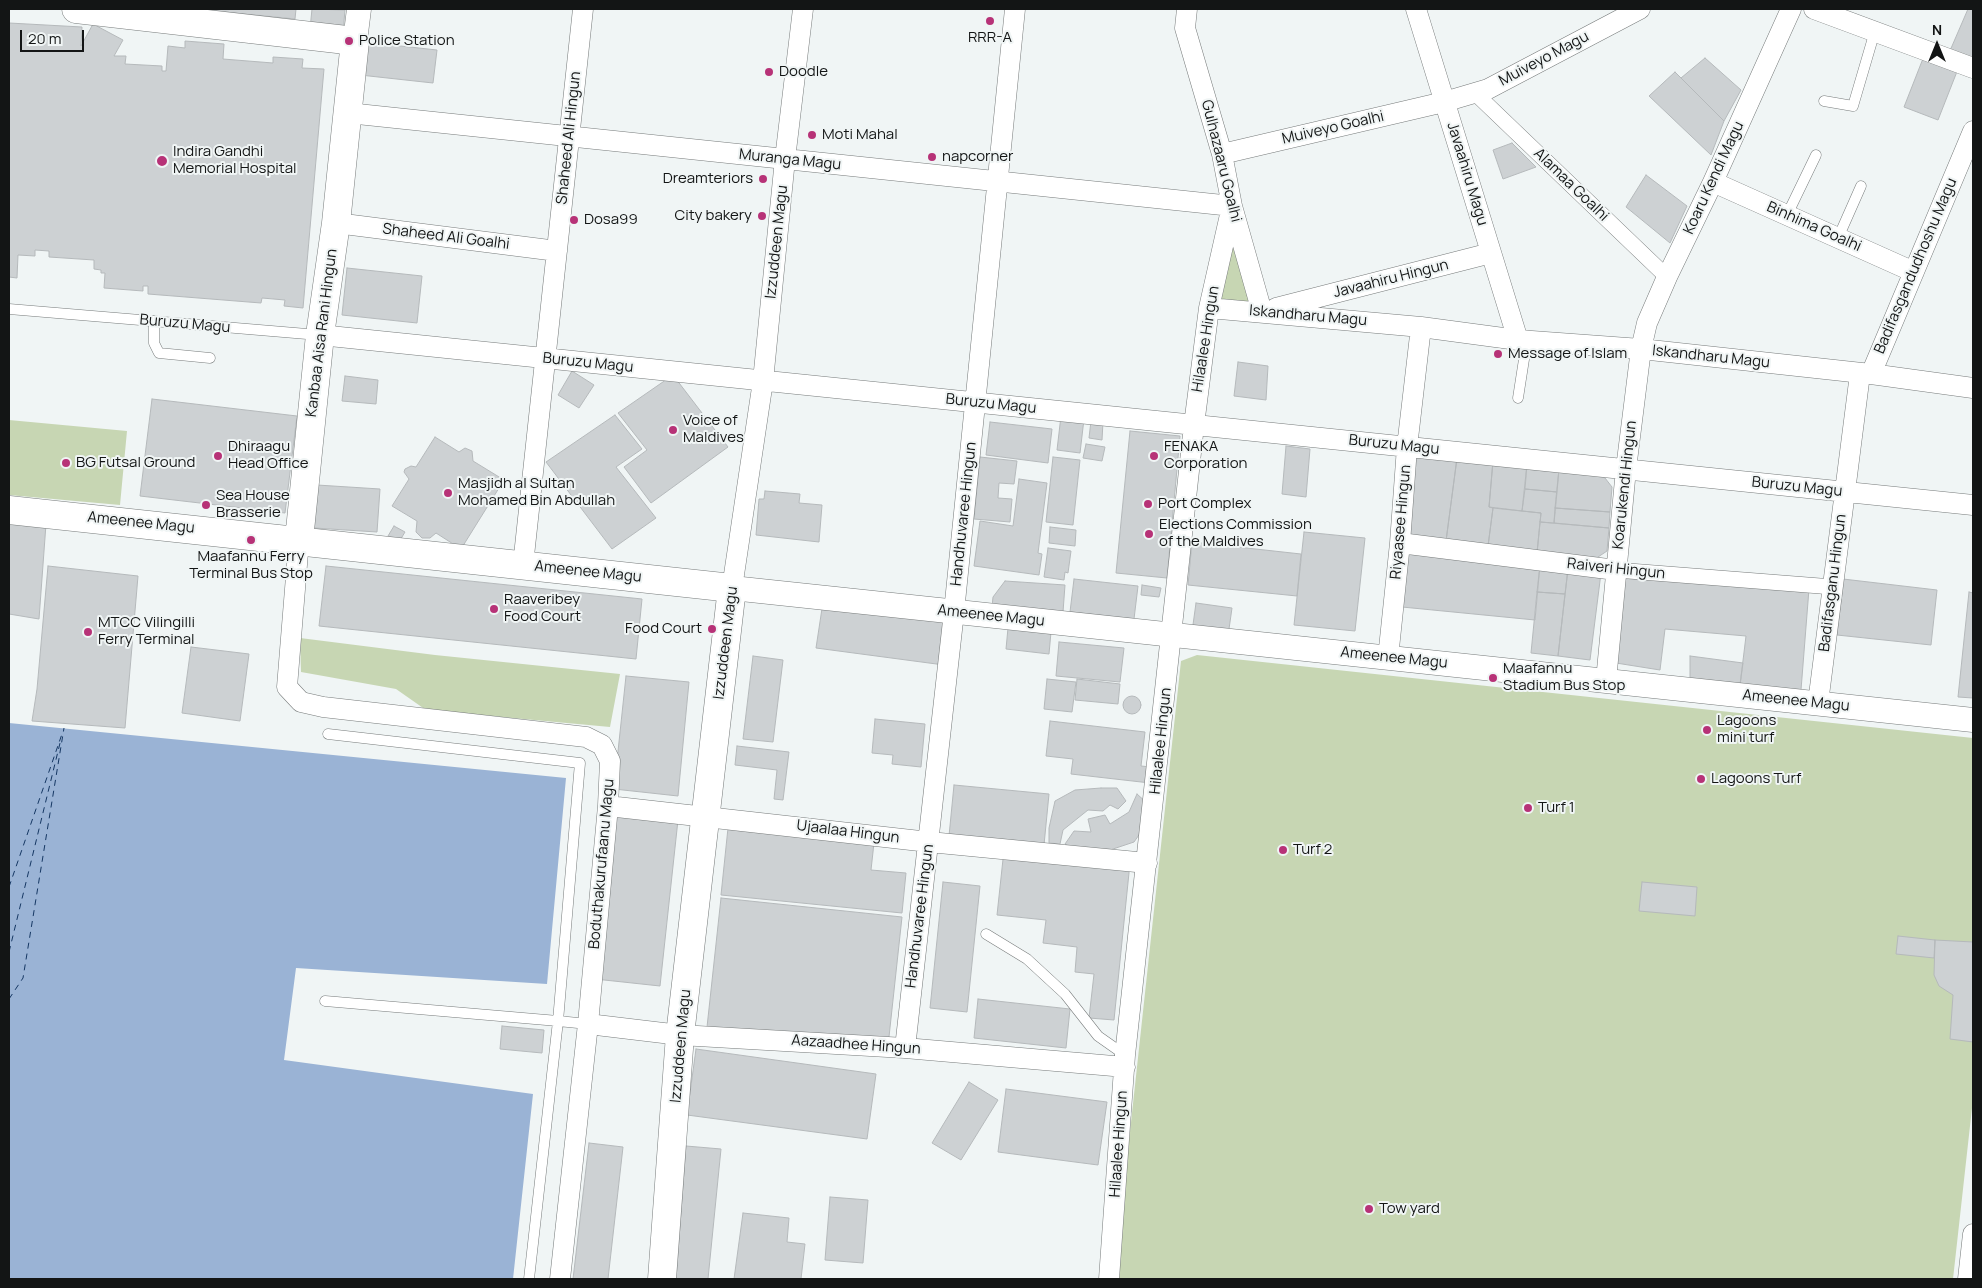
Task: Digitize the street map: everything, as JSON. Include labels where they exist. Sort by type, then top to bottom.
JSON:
[{"type":"main road","points":[[76,9],[355,41]]},
{"type":"main road","name":"Kanbaa Aisa Rani Hingun","points":[[299,540],[320,335],[336,223],[355,41]]},
{"type":"main road","name":"Ameenee Magu","points":[[9,510],[732,588]]},
{"type":"main road","name":"Izzuddeen Magu","points":[[662,1279],[680,1035],[732,588]]},
{"type":"street","name":"Kanbaa Aisa Rani Hingun","points":[[355,41],[359,9]]},
{"type":"street","name":"Shaheed Ali Hingun","points":[[523,565],[583,9]]},
{"type":"street","name":"Izzuddeen Magu","points":[[732,588],[763,381],[785,159],[803,9]]},
{"type":"street","name":"Handhuvaree Hingun","points":[[905,1048],[954,612],[1015,9]]},
{"type":"street","name":"Gulhazaaru Goalhi","points":[[1187,9],[1185,28],[1222,154],[1232,206],[1262,312]]},
{"type":"street","name":"Javaahiru Magu","points":[[1416,9],[1491,253],[1523,340]]},
{"type":"street","name":"Muiveyo Magu","points":[[1444,102],[1488,90],[1616,14],[1640,9]]},
{"type":"street","name":"Koaru Kendi Magu","points":[[1641,349],[1647,323],[1667,277],[1713,182],[1791,9]]},
{"type":"street","points":[[1814,9],[1973,68]]},
{"type":"street","name":"Alamaa Goalhi","points":[[1475,93],[1667,277]]},
{"type":"street","name":"Muiveyo Goalhi","points":[[1222,154],[1444,102]]},
{"type":"street","name":"Muranga Magu","points":[[348,113],[1232,206]]},
{"type":"street","name":"Badifasgandudhoshu Magu","points":[[1866,374],[1914,272],[1973,131]]},
{"type":"street","name":"Binhima Goalhi","points":[[1713,182],[1914,272]]},
{"type":"street","name":"Hilaalee Hingun","points":[[1109,1279],[1125,1061],[1194,425],[1209,308],[1232,206]]},
{"type":"street","name":"Shaheed Ali Goalhi","points":[[336,223],[557,251]]},
{"type":"street","name":"Javaahiru Hingun","points":[[1262,312],[1491,253]]},
{"type":"street","name":"Iskandharu Magu","points":[[1209,308],[1421,327],[1523,340],[1641,349],[1973,386]]},
{"type":"street","name":"Riyaasee Hingun","points":[[1388,658],[1400,543],[1407,447],[1421,327]]},
{"type":"street","name":"Buruzu Magu","points":[[320,335],[1973,505]]},
{"type":"street","name":"Koarukendi Hingun","points":[[1606,681],[1626,470],[1641,349]]},
{"type":"street","name":"Badifasganu Hingun","points":[[1818,703],[1844,492],[1866,374]]},
{"type":"street","name":"Kanbaa Aisa Rani Hingun","points":[[287,687],[299,540]]},
{"type":"street","name":"Raiveri Hingun","points":[[1400,543],[1616,570],[1833,587]]},
{"type":"street","name":"Ameenee Magu","points":[[732,588],[1973,720]]},
{"type":"street","name":"Boduthakurufaanu Magu","points":[[287,687],[301,702],[323,707],[586,737],[602,745],[610,761],[608,806],[588,1024],[560,1279]]},
{"type":"street","name":"Ujaalaa Hingun","points":[[608,806],[929,842],[1147,863]]},
{"type":"street","name":"Aazaadhee Hingun","points":[[588,1024],[680,1035],[1125,1061]]},
{"type":"street","points":[[1968,1279],[1973,1234]]},
{"type":"lane","points":[[1824,101],[1852,106],[1874,31]]},
{"type":"lane","points":[[1787,215],[1816,155]]},
{"type":"lane","points":[[1838,238],[1861,186]]},
{"type":"lane","name":"Buruzu Magu","points":[[9,309],[320,335]]},
{"type":"lane","points":[[154,321],[154,343],[159,353],[210,358]]},
{"type":"lane","points":[[1518,398],[1523,340]]},
{"type":"lane","points":[[328,734],[580,763],[558,1021],[529,1279]]},
{"type":"lane","points":[[986,934],[1027,959],[1065,994],[1098,1036],[1125,1061]]},
{"type":"lane","points":[[325,1001],[588,1024]]},
{"type":"green space","points":[[1232,206],[1262,312],[1209,308]]},
{"type":"green space","name":"BG Futsal Ground","points":[[9,420],[127,431],[120,505],[9,495]]},
{"type":"green space","points":[[300,638],[435,655],[620,674],[610,727],[426,710],[396,689],[301,672]]},
{"type":"green space","points":[[1197,655],[1973,738],[1973,1099],[1953,1279],[1114,1279],[1181,661]]},
{"type":"water","points":[[9,723],[566,778],[547,984],[296,968],[284,1060],[533,1094],[513,1279],[9,1279]]},
{"type":"building","points":[[194,9],[296,9],[295,19]]},
{"type":"building","points":[[312,9],[345,10],[343,33],[310,29]]},
{"type":"building","points":[[1968,9],[1973,9],[1973,62],[1949,53]]},
{"type":"building","name":"Indira Gandhi Memorial Hospital","points":[[9,23],[82,27],[81,46],[93,24],[123,40],[114,56],[126,56],[125,64],[162,66],[162,71],[166,71],[168,46],[185,48],[185,41],[224,44],[223,59],[273,63],[273,57],[303,59],[302,68],[324,69],[303,308],[284,306],[285,300],[262,298],[261,303],[148,294],[148,286],[143,286],[143,291],[104,288],[105,273],[94,269],[94,260],[49,257],[49,251],[35,250],[35,256],[18,255],[17,278],[9,277]]},
{"type":"building","points":[[364,42],[437,50],[433,83],[360,75]]},
{"type":"building","points":[[1924,56],[1958,69],[1938,120],[1904,107]]},
{"type":"building","points":[[1705,58],[1741,90],[1724,121],[1681,78]]},
{"type":"building","points":[[1675,72],[1724,121],[1711,155],[1649,96]]},
{"type":"building","points":[[1512,143],[1536,167],[1503,179],[1493,150]]},
{"type":"building","points":[[1646,175],[1687,206],[1670,243],[1626,207]]},
{"type":"building","points":[[347,268],[422,276],[417,323],[342,315]]},
{"type":"building","points":[[1238,362],[1268,366],[1266,400],[1234,396]]},
{"type":"building","points":[[572,371],[594,385],[579,408],[558,395]]},
{"type":"building","name":"Voice of Maldives","points":[[673,375],[728,447],[651,503],[624,467],[647,450],[618,413]]},
{"type":"building","points":[[345,376],[378,380],[376,404],[342,401]]},
{"type":"building","name":"Dhiraagu Head Office","points":[[152,399],[297,416],[285,513],[140,496]]},
{"type":"building","points":[[615,415],[642,449],[616,467],[656,518],[612,549],[546,462]]},
{"type":"building","points":[[1061,416],[1084,419],[1080,453],[1057,450]]},
{"type":"building","points":[[1091,421],[1103,422],[1102,440],[1089,438]]},
{"type":"building","points":[[990,422],[1052,429],[1048,463],[986,455]]},
{"type":"building","name":"Port Complex","points":[[1130,431],[1180,436],[1167,578],[1116,573]]},
{"type":"building","name":"Masjidh al Sultan Mohamed Bin Abdullah","points":[[435,437],[459,452],[465,448],[472,451],[473,461],[504,480],[461,549],[436,533],[430,538],[422,538],[416,532],[417,521],[392,506],[409,479],[404,472],[405,469],[411,466],[416,467]]},
{"type":"building","points":[[1086,444],[1105,447],[1102,461],[1083,458]]},
{"type":"building","points":[[1286,446],[1310,449],[1306,497],[1282,494]]},
{"type":"building","points":[[1423,455],[1457,458],[1446,541],[1406,534],[1414,458]]},
{"type":"building","points":[[980,457],[1017,461],[1014,484],[999,483],[998,498],[1012,499],[1010,522],[974,519]]},
{"type":"building","points":[[1053,457],[1080,460],[1073,525],[1046,522]]},
{"type":"building","points":[[1457,458],[1493,461],[1489,507],[1493,508],[1488,546],[1446,541]]},
{"type":"building","points":[[1493,461],[1527,464],[1522,511],[1489,507]]},
{"type":"building","points":[[1527,464],[1559,469],[1557,492],[1525,489]]},
{"type":"building","points":[[1559,469],[1599,474],[1605,478],[1612,487],[1610,512],[1555,508]]},
{"type":"building","points":[[1019,479],[1047,483],[1038,553],[1042,554],[1039,575],[974,566],[980,521],[1013,526]]},
{"type":"building","points":[[317,485],[380,489],[377,532],[314,528]]},
{"type":"building","points":[[1525,489],[1557,492],[1554,523],[1540,522],[1541,513],[1522,511]]},
{"type":"building","points":[[765,491],[800,494],[799,503],[822,505],[819,542],[756,535],[759,499],[764,499]]},
{"type":"building","points":[[1493,508],[1541,513],[1537,553],[1488,546]]},
{"type":"building","points":[[1555,508],[1610,512],[1609,528],[1554,523]]},
{"type":"building","points":[[9,522],[46,524],[39,619],[9,614]]},
{"type":"building","points":[[1540,522],[1609,528],[1607,551],[1595,559],[1537,553]]},
{"type":"building","points":[[394,526],[405,532],[399,542],[388,536]]},
{"type":"building","points":[[1050,527],[1076,530],[1075,546],[1049,543]]},
{"type":"building","points":[[1304,532],[1365,538],[1355,631],[1294,625]]},
{"type":"building","points":[[1192,542],[1301,554],[1297,596],[1188,585]]},
{"type":"building","points":[[1048,548],[1071,551],[1068,573],[1065,572],[1064,580],[1044,577]]},
{"type":"building","points":[[1407,552],[1540,565],[1535,620],[1402,607]]},
{"type":"building","points":[[1540,565],[1568,569],[1565,594],[1537,592]]},
{"type":"building","name":"MTCC Vilingilli Ferry Terminal","points":[[48,566],[138,576],[125,728],[32,721],[37,689]]},
{"type":"building","points":[[326,566],[642,599],[636,659],[319,626]]},
{"type":"building","points":[[1568,569],[1601,573],[1590,660],[1558,656]]},
{"type":"building","points":[[1626,574],[1809,589],[1801,690],[1740,685],[1746,636],[1665,629],[1660,670],[1616,663]]},
{"type":"building","points":[[1074,579],[1138,586],[1134,619],[1070,612]]},
{"type":"building","points":[[1843,579],[1937,590],[1931,645],[1837,635]]},
{"type":"building","points":[[1005,581],[1065,585],[1063,612],[992,607],[993,597]]},
{"type":"building","points":[[1142,585],[1161,588],[1159,597],[1141,595]]},
{"type":"building","points":[[1537,592],[1565,594],[1558,656],[1531,653]]},
{"type":"building","points":[[1969,592],[1973,593],[1973,698],[1958,697]]},
{"type":"building","points":[[823,602],[950,619],[944,665],[816,648]]},
{"type":"building","points":[[1196,603],[1232,608],[1228,636],[1192,632]]},
{"type":"building","points":[[1008,628],[1051,632],[1049,654],[1006,649]]},
{"type":"building","points":[[1059,642],[1124,648],[1120,682],[1056,676]]},
{"type":"building","points":[[191,647],[249,654],[240,721],[182,713]]},
{"type":"building","points":[[753,656],[783,660],[773,742],[743,739]]},
{"type":"building","points":[[1690,656],[1743,663],[1740,685],[1690,679]]},
{"type":"building","points":[[626,676],[689,682],[678,796],[614,789]]},
{"type":"building","points":[[1047,679],[1076,682],[1072,712],[1044,709]]},
{"type":"building","points":[[1077,679],[1120,684],[1118,704],[1075,700]]},
{"type":"building","points":[[1128,696],[1136,696],[1141,701],[1139,712],[1128,714],[1123,709],[1123,701]]},
{"type":"building","points":[[875,719],[925,724],[921,767],[892,764],[893,755],[872,753]]},
{"type":"building","points":[[1050,721],[1145,732],[1141,766],[1151,767],[1150,783],[1071,774],[1073,759],[1046,756]]},
{"type":"building","points":[[737,746],[789,752],[783,800],[774,799],[777,770],[735,765]]},
{"type":"building","points":[[954,785],[1049,794],[1044,845],[949,836]]},
{"type":"building","points":[[1117,788],[1126,801],[1118,809],[1110,805],[1103,811],[1088,810],[1063,830],[1060,844],[1049,843],[1049,828],[1055,801],[1075,790]]},
{"type":"building","points":[[1137,794],[1147,803],[1141,832],[1134,842],[1104,852],[1077,851],[1065,844],[1074,831],[1091,832],[1088,819],[1105,815],[1110,824],[1129,812]]},
{"type":"building","points":[[611,813],[678,820],[660,986],[595,979]]},
{"type":"building","points":[[728,828],[874,843],[871,870],[906,873],[902,913],[721,895]]},
{"type":"building","points":[[1004,850],[1130,863],[1114,1020],[1089,1018],[1094,974],[1075,972],[1077,947],[1043,943],[1046,920],[997,915]]},
{"type":"building","points":[[943,882],[980,886],[967,1012],[930,1008]]},
{"type":"building","points":[[1642,882],[1697,887],[1695,916],[1639,911]]},
{"type":"building","points":[[721,898],[902,917],[888,1046],[707,1027]]},
{"type":"building","points":[[1898,936],[1935,940],[1934,958],[1896,954]]},
{"type":"building","points":[[1935,940],[1973,942],[1973,1042],[1950,1039],[1953,995],[1939,986],[1934,975]]},
{"type":"building","points":[[978,999],[1070,1009],[1066,1048],[974,1038]]},
{"type":"building","points":[[502,1026],[544,1030],[542,1053],[500,1049]]},
{"type":"building","points":[[696,1049],[876,1074],[867,1139],[687,1115]]},
{"type":"building","points":[[969,1082],[998,1100],[961,1160],[932,1143]]},
{"type":"building","points":[[1006,1089],[1107,1102],[1098,1165],[998,1152]]},
{"type":"building","points":[[589,1143],[623,1147],[608,1279],[573,1279]]},
{"type":"building","points":[[686,1146],[721,1149],[708,1279],[676,1279]]},
{"type":"building","points":[[830,1197],[868,1200],[863,1263],[825,1260]]},
{"type":"building","points":[[743,1213],[789,1218],[787,1242],[805,1244],[801,1279],[734,1279]]},
{"type":"ferry route","points":[[9,999],[23,978],[64,728]]},
{"type":"ferry route","points":[[9,887],[62,734]]},
{"type":"ferry route","points":[[9,952],[61,739]]},
{"type":"place","name":"RRR-A","points":[[990,21]]},
{"type":"place","name":"Police Station","points":[[349,41]]},
{"type":"place","name":"Doodle","points":[[769,72]]},
{"type":"place","name":"Moti Mahal","points":[[812,135]]},
{"type":"place","name":"napcorner","points":[[932,157]]},
{"type":"place","name":"Indira Gandhi Memorial Hospital","points":[[162,161]]},
{"type":"place","name":"Dreamteriors","points":[[763,179]]},
{"type":"place","name":"City bakery","points":[[762,216]]},
{"type":"place","name":"Dosa99","points":[[574,220]]},
{"type":"place","name":"Message of Islam","points":[[1498,354]]},
{"type":"place","name":"Voice of Maldives","points":[[673,430]]},
{"type":"place","name":"Dhiraagu Head Office","points":[[218,456]]},
{"type":"place","name":"FENAKA Corporation","points":[[1154,456]]},
{"type":"place","name":"BG Futsal Ground","points":[[66,463]]},
{"type":"place","name":"Masjidh al Sultan Mohamed Bin Abdullah","points":[[448,493]]},
{"type":"place","name":"Port Complex","points":[[1148,504]]},
{"type":"place","name":"Sea House Brasserie","points":[[206,505]]},
{"type":"place","name":"Elections Commission of the Maldives","points":[[1149,534]]},
{"type":"place","name":"Maafannu Ferry Terminal Bus Stop","points":[[251,540]]},
{"type":"place","name":"Raaveribey Food Court","points":[[494,609]]},
{"type":"place","name":"Food Court","points":[[712,629]]},
{"type":"place","name":"MTCC Vilingilli Ferry Terminal","points":[[88,632]]},
{"type":"place","name":"Maafannu Stadium Bus Stop","points":[[1493,678]]},
{"type":"place","name":"Lagoons mini turf","points":[[1707,730]]},
{"type":"place","name":"Lagoons Turf","points":[[1701,779]]},
{"type":"place","name":"Turf 1","points":[[1528,808]]},
{"type":"place","name":"Turf 2","points":[[1283,850]]},
{"type":"place","name":"Tow yard","points":[[1369,1209]]}]
